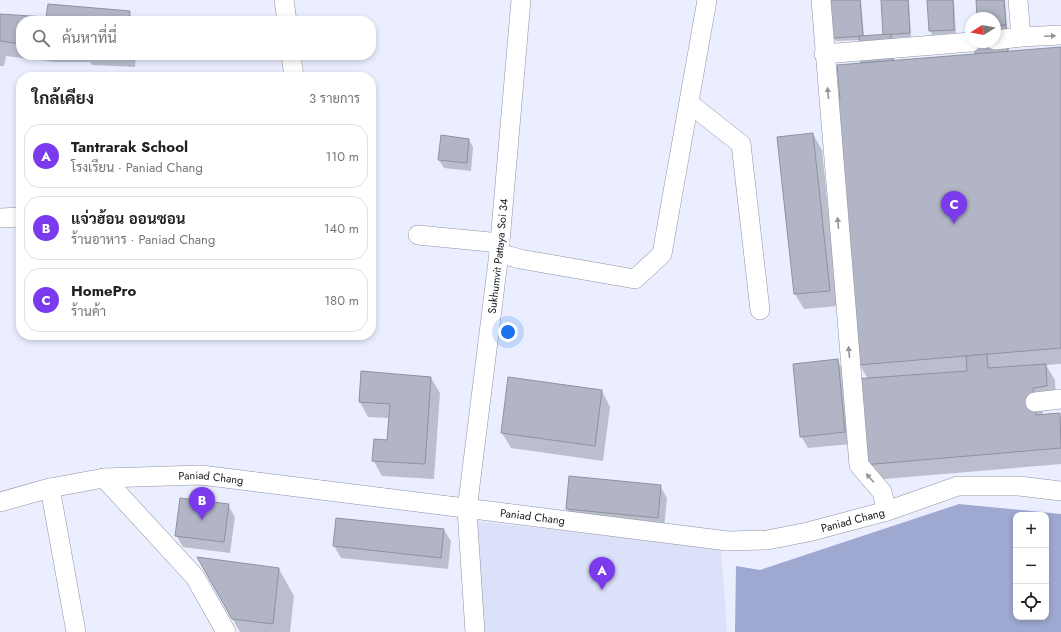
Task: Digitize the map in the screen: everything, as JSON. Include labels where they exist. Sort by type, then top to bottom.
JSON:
[{"type":"street","points":[[284,0],[286,16]]},
{"type":"street","name":"Sukhumvit Pattaya Soi 34","points":[[475,632],[467,510],[500,248],[521,0]]},
{"type":"street","points":[[418,235],[500,248],[520,259],[635,279],[662,254],[690,104],[707,0]]},
{"type":"street","points":[[821,0],[824,54],[859,465],[882,492],[887,511]]},
{"type":"street","points":[[1018,0],[1021,37]]},
{"type":"street","points":[[1001,39],[1061,35]]},
{"type":"street","points":[[824,54],[965,42]]},
{"type":"street","points":[[292,60],[293,72]]},
{"type":"street","points":[[690,104],[741,144],[760,310]]},
{"type":"street","points":[[0,218],[16,217]]},
{"type":"street","points":[[1035,402],[1061,399]]},
{"type":"street","name":"Paniad Chang","points":[[0,502],[50,488],[104,478],[201,475],[467,510],[531,516],[728,541],[767,540],[808,532],[887,511],[958,486],[1019,486],[1061,492]]},
{"type":"street","points":[[104,478],[195,577],[226,632]]},
{"type":"street","points":[[50,488],[76,632]]},
{"type":"shaded area","points":[[959,504],[1041,512],[1013,512],[1013,620],[1049,620],[1049,513],[1061,514],[1061,632],[735,632],[736,566],[760,570]]},
{"type":"shaded area","points":[[476,521],[721,548],[727,632],[484,632]]},
{"type":"building","points":[[830,0],[860,0],[863,36],[833,38]]},
{"type":"building","points":[[881,0],[908,0],[910,33],[883,35]]},
{"type":"building","points":[[927,0],[953,0],[954,30],[929,31]]},
{"type":"building","points":[[976,0],[1004,0],[1006,25],[1001,25],[1001,12],[977,12]]},
{"type":"building","points":[[48,4],[130,11],[130,16],[46,16]]},
{"type":"building","points":[[0,14],[31,16],[16,16],[16,43],[0,41]]},
{"type":"building","points":[[1001,25],[1006,25],[1008,52],[975,54],[974,48],[1001,48]]},
{"type":"building","points":[[891,34],[893,61],[861,63],[859,36]]},
{"type":"building","points":[[1061,47],[1061,348],[858,365],[836,100],[840,100],[837,65]]},
{"type":"building","points":[[813,133],[830,291],[794,294],[777,137]]},
{"type":"building","points":[[441,135],[469,139],[467,163],[438,160]]},
{"type":"building","points":[[987,354],[988,368],[1046,364],[1047,386],[1033,388],[1036,415],[1060,413],[1061,448],[863,465],[854,379],[967,371],[966,356]]},
{"type":"building","points":[[838,359],[845,432],[800,437],[793,364]]},
{"type":"building","points":[[361,371],[431,377],[425,464],[372,461],[374,439],[387,440],[390,404],[359,402]]},
{"type":"building","points":[[508,377],[602,390],[595,446],[501,433]]},
{"type":"building","points":[[569,476],[661,485],[658,518],[566,509]]},
{"type":"building","points":[[180,498],[229,504],[224,542],[175,536]]},
{"type":"building","points":[[336,518],[444,529],[441,558],[333,546]]},
{"type":"building","points":[[197,557],[279,568],[273,624],[232,619]]},
{"type":"place","name":"HomePro","points":[[954,224]]},
{"type":"place","name":"แจ่วฮ้อน ออนซอน","points":[[202,520]]},
{"type":"place","name":"Tantrarak School","points":[[602,590]]}]
